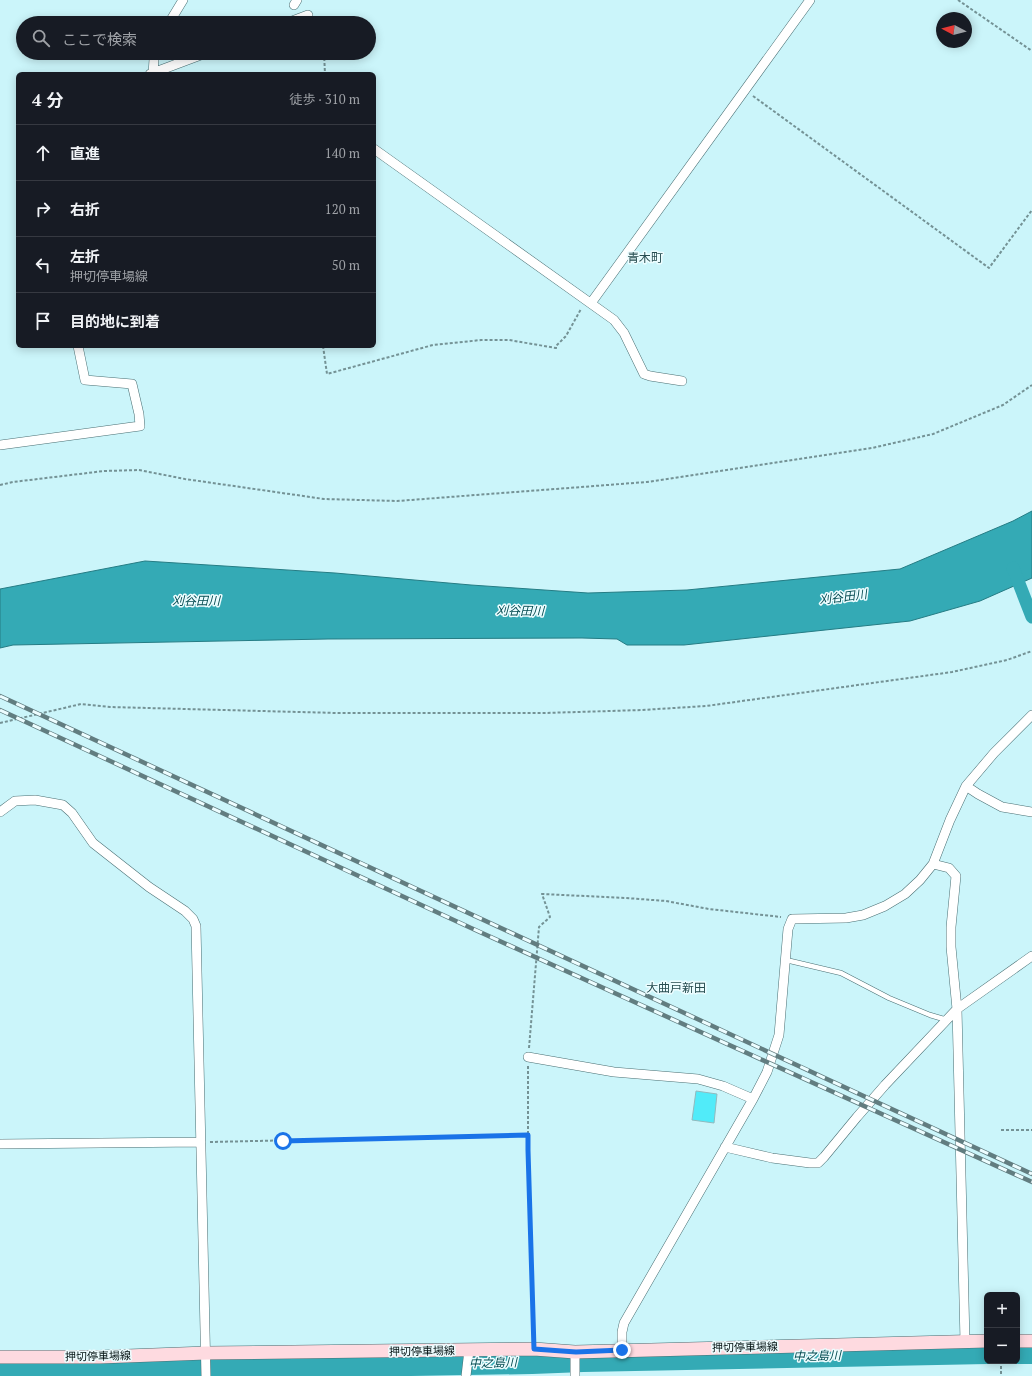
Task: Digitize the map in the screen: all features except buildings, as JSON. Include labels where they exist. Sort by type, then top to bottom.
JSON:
[{"type":"main road","name":"押切停車場線","points":[[0,1357],[100,1357],[206,1353],[534,1349],[576,1352],[984,1341]]},
{"type":"main road","points":[[1020,1341],[1032,1341]]},
{"type":"street","points":[[173,16],[183,0]]},
{"type":"street","points":[[591,303],[810,0]]},
{"type":"street","points":[[152,72],[154,60]]},
{"type":"street","points":[[155,72],[187,60]]},
{"type":"street","points":[[376,150],[614,320],[624,333],[644,374],[682,381]]},
{"type":"street","points":[[0,445],[140,426],[139,414],[132,384],[85,380],[78,348]]},
{"type":"street","points":[[622,1350],[622,1332],[624,1323],[754,1099],[767,1072],[779,1035],[788,929],[792,919],[846,918],[863,915],[885,906],[905,894],[920,880],[933,864],[950,820],[966,786],[994,753],[1032,715]]},
{"type":"street","points":[[966,786],[1002,806],[1032,812]]},
{"type":"street","points":[[0,812],[15,802],[35,800],[63,805],[72,813],[93,843],[149,887],[193,918],[196,926],[206,1376]]},
{"type":"street","points":[[933,864],[949,868],[956,876],[951,927],[951,947],[957,1009],[965,1342]]},
{"type":"street","points":[[725,1147],[772,1158],[818,1163],[885,1085],[957,1009],[1032,956]]},
{"type":"street","points":[[528,1057],[614,1072],[698,1079],[723,1086],[754,1099]]},
{"type":"street","points":[[0,1144],[201,1142]]},
{"type":"street","points":[[466,1376],[469,1350]]},
{"type":"street","points":[[575,1376],[576,1352]]},
{"type":"lane","points":[[786,960],[841,973],[889,998],[930,1015],[947,1020]]},
{"type":"path","points":[[958,0],[1032,51]]},
{"type":"path","points":[[324,60],[325,72]]},
{"type":"path","points":[[745,90],[989,268],[1032,210]]},
{"type":"path","points":[[323,348],[327,374],[434,345],[481,340],[509,340],[556,348],[556,346],[566,336],[582,307],[591,303]]},
{"type":"path","points":[[0,485],[13,482],[104,471],[139,470],[185,479],[324,499],[397,501],[647,482],[872,448],[934,434],[1003,405],[1032,385]]},
{"type":"path","points":[[0,723],[80,704],[110,707],[337,713],[545,712],[658,709],[706,706],[952,672],[1007,660],[1032,651]]},
{"type":"path","points":[[534,1349],[528,1150],[528,1057],[539,927],[550,917],[542,894],[666,901],[792,919]]},
{"type":"path","points":[[1001,1130],[1032,1130]]},
{"type":"path","points":[[201,1142],[528,1135]]},
{"type":"path","points":[[1001,1364],[1001,1376]]},
{"type":"water","name":"刈谷田川","points":[[1032,511],[1032,578],[980,601],[910,621],[684,645],[627,645],[617,639],[582,638],[328,639],[13,645],[0,648],[0,589],[145,561],[335,573],[471,585],[588,593],[687,590],[900,569],[1013,521]]},
{"type":"waterway","points":[[1013,568],[1032,617]]},
{"type":"waterway","name":"中之島川","points":[[0,1372],[195,1367],[229,1368],[532,1363],[984,1353]]},
{"type":"waterway","name":"中之島川","points":[[1020,1353],[1032,1353]]},
{"type":"railway","points":[[0,696],[1032,1174]]},
{"type":"railway","points":[[0,710],[471,928],[1032,1182]]},
{"type":"district","name":"青木町","points":[[645,258]]},
{"type":"district","name":"大曲戸新田","points":[[676,988]]},
{"type":"route","points":[[283,1141],[528,1135],[534,1349],[576,1352],[622,1350]]}]
